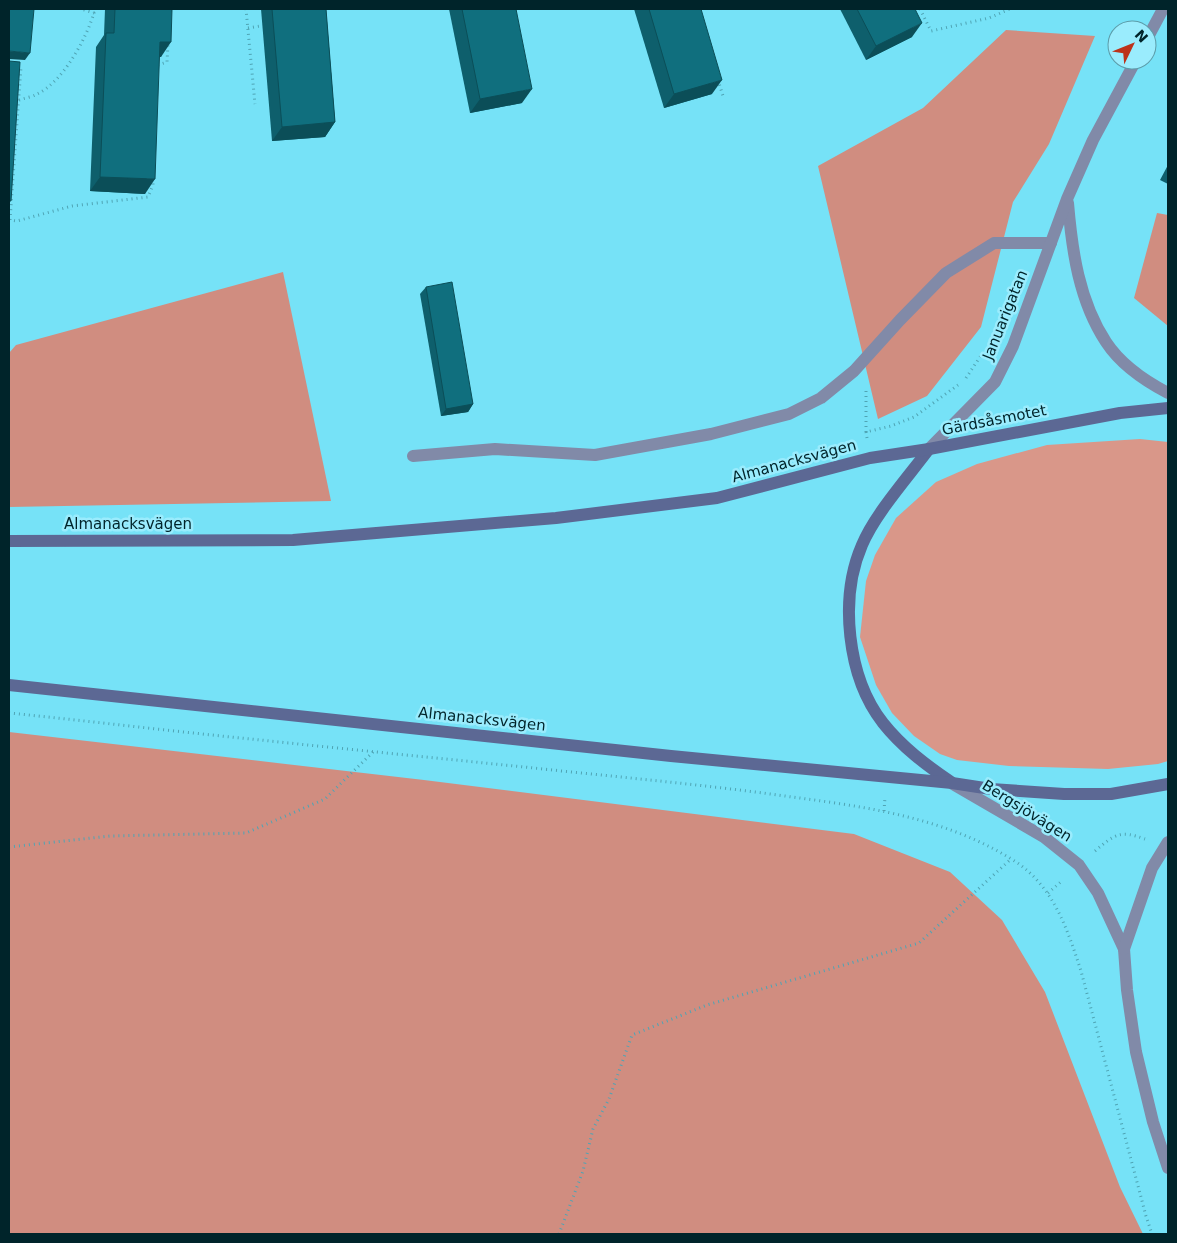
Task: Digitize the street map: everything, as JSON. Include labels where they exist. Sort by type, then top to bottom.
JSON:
[{"type":"main road","name":"Gärdsåsmotet","points":[[1168,408],[1120,413],[929,449],[875,522],[862,546],[851,577],[848,620],[854,660],[866,693],[882,722],[915,757],[952,783],[991,789],[1064,794],[1111,794],[1168,784]]},
{"type":"main road","name":"Almanacksvägen","points":[[9,541],[293,540],[556,518],[718,498],[870,458],[929,449]]},
{"type":"main road","name":"Almanacksvägen","points":[[9,685],[671,756],[952,783]]},
{"type":"street","points":[[1157,20],[1163,9]]},
{"type":"street","name":"Januarigatan","points":[[929,449],[995,382],[1013,346],[1067,199],[1093,140],[1131,70]]},
{"type":"street","name":"Januarigatan","points":[[1067,199],[1071,245],[1077,271],[1091,311],[1106,343],[1125,364],[1150,383],[1168,393]]},
{"type":"street","points":[[412,456],[495,448],[595,455],[711,434],[790,414],[821,398],[854,371],[946,273],[994,244],[1050,243]]},
{"type":"street","name":"Bergsjövägen","points":[[952,783],[1044,837],[1078,865],[1098,892],[1124,949],[1127,990],[1136,1052],[1153,1122],[1168,1168]]},
{"type":"street","name":"Bergsjövägen","points":[[1124,949],[1152,868],[1166,846]]},
{"type":"path","points":[[19,100],[38,94],[64,70],[80,49],[90,28],[94,13],[81,9]]},
{"type":"path","points":[[246,9],[255,104]]},
{"type":"path","points":[[920,9],[931,31],[989,18],[1010,9]]},
{"type":"path","points":[[248,28],[260,26]]},
{"type":"path","points":[[157,73],[158,64],[167,62],[168,36]]},
{"type":"path","points":[[21,67],[9,220],[17,220],[72,206],[148,197],[153,185],[153,176]]},
{"type":"path","points":[[718,78],[723,96]]},
{"type":"path","points":[[866,432],[867,356]]},
{"type":"path","points":[[9,713],[713,786],[856,806],[946,827],[980,842],[1030,872],[1048,893],[1068,932],[1081,971],[1152,1234]]},
{"type":"path","points":[[9,847],[110,836],[246,833],[325,799],[374,751]]},
{"type":"path","points":[[1048,893],[1078,865],[1115,836],[1122,833],[1132,834],[1166,846]]},
{"type":"path","points":[[559,1234],[583,1171],[593,1129],[608,1099],[632,1035],[707,1005],[919,943],[1011,859]]},
{"type":"shaded area","points":[[1006,30],[1095,36],[1049,144],[1013,202],[981,327],[927,396],[878,419],[818,166],[923,108]]},
{"type":"shaded area","points":[[1157,213],[1168,215],[1168,326],[1134,298]]},
{"type":"shaded area","points":[[283,272],[331,501],[9,507],[9,353],[16,345]]},
{"type":"shaded area","points":[[1140,439],[1168,442],[1168,761],[1158,764],[1108,769],[1009,766],[957,760],[940,754],[914,736],[892,713],[876,685],[860,637],[866,581],[875,555],[896,518],[936,482],[977,464],[1047,445]]},
{"type":"shaded area","points":[[9,732],[424,780],[854,834],[950,872],[1002,920],[1045,992],[1120,1187],[1143,1234],[9,1234]]},
{"type":"building","points":[[9,9],[34,9],[30,53],[9,51]]},
{"type":"building","points":[[115,9],[172,9],[171,42],[160,42],[155,179],[100,177],[106,33],[114,33]]},
{"type":"building","points":[[272,9],[326,9],[335,122],[282,127]]},
{"type":"building","points":[[462,9],[516,9],[532,89],[480,99]]},
{"type":"building","points":[[649,9],[701,9],[722,80],[674,94]]},
{"type":"building","points":[[857,9],[915,9],[922,23],[876,46]]},
{"type":"building","points":[[9,61],[20,62],[11,201],[9,201]]},
{"type":"building","points":[[452,282],[473,404],[446,409],[426,287]]}]
